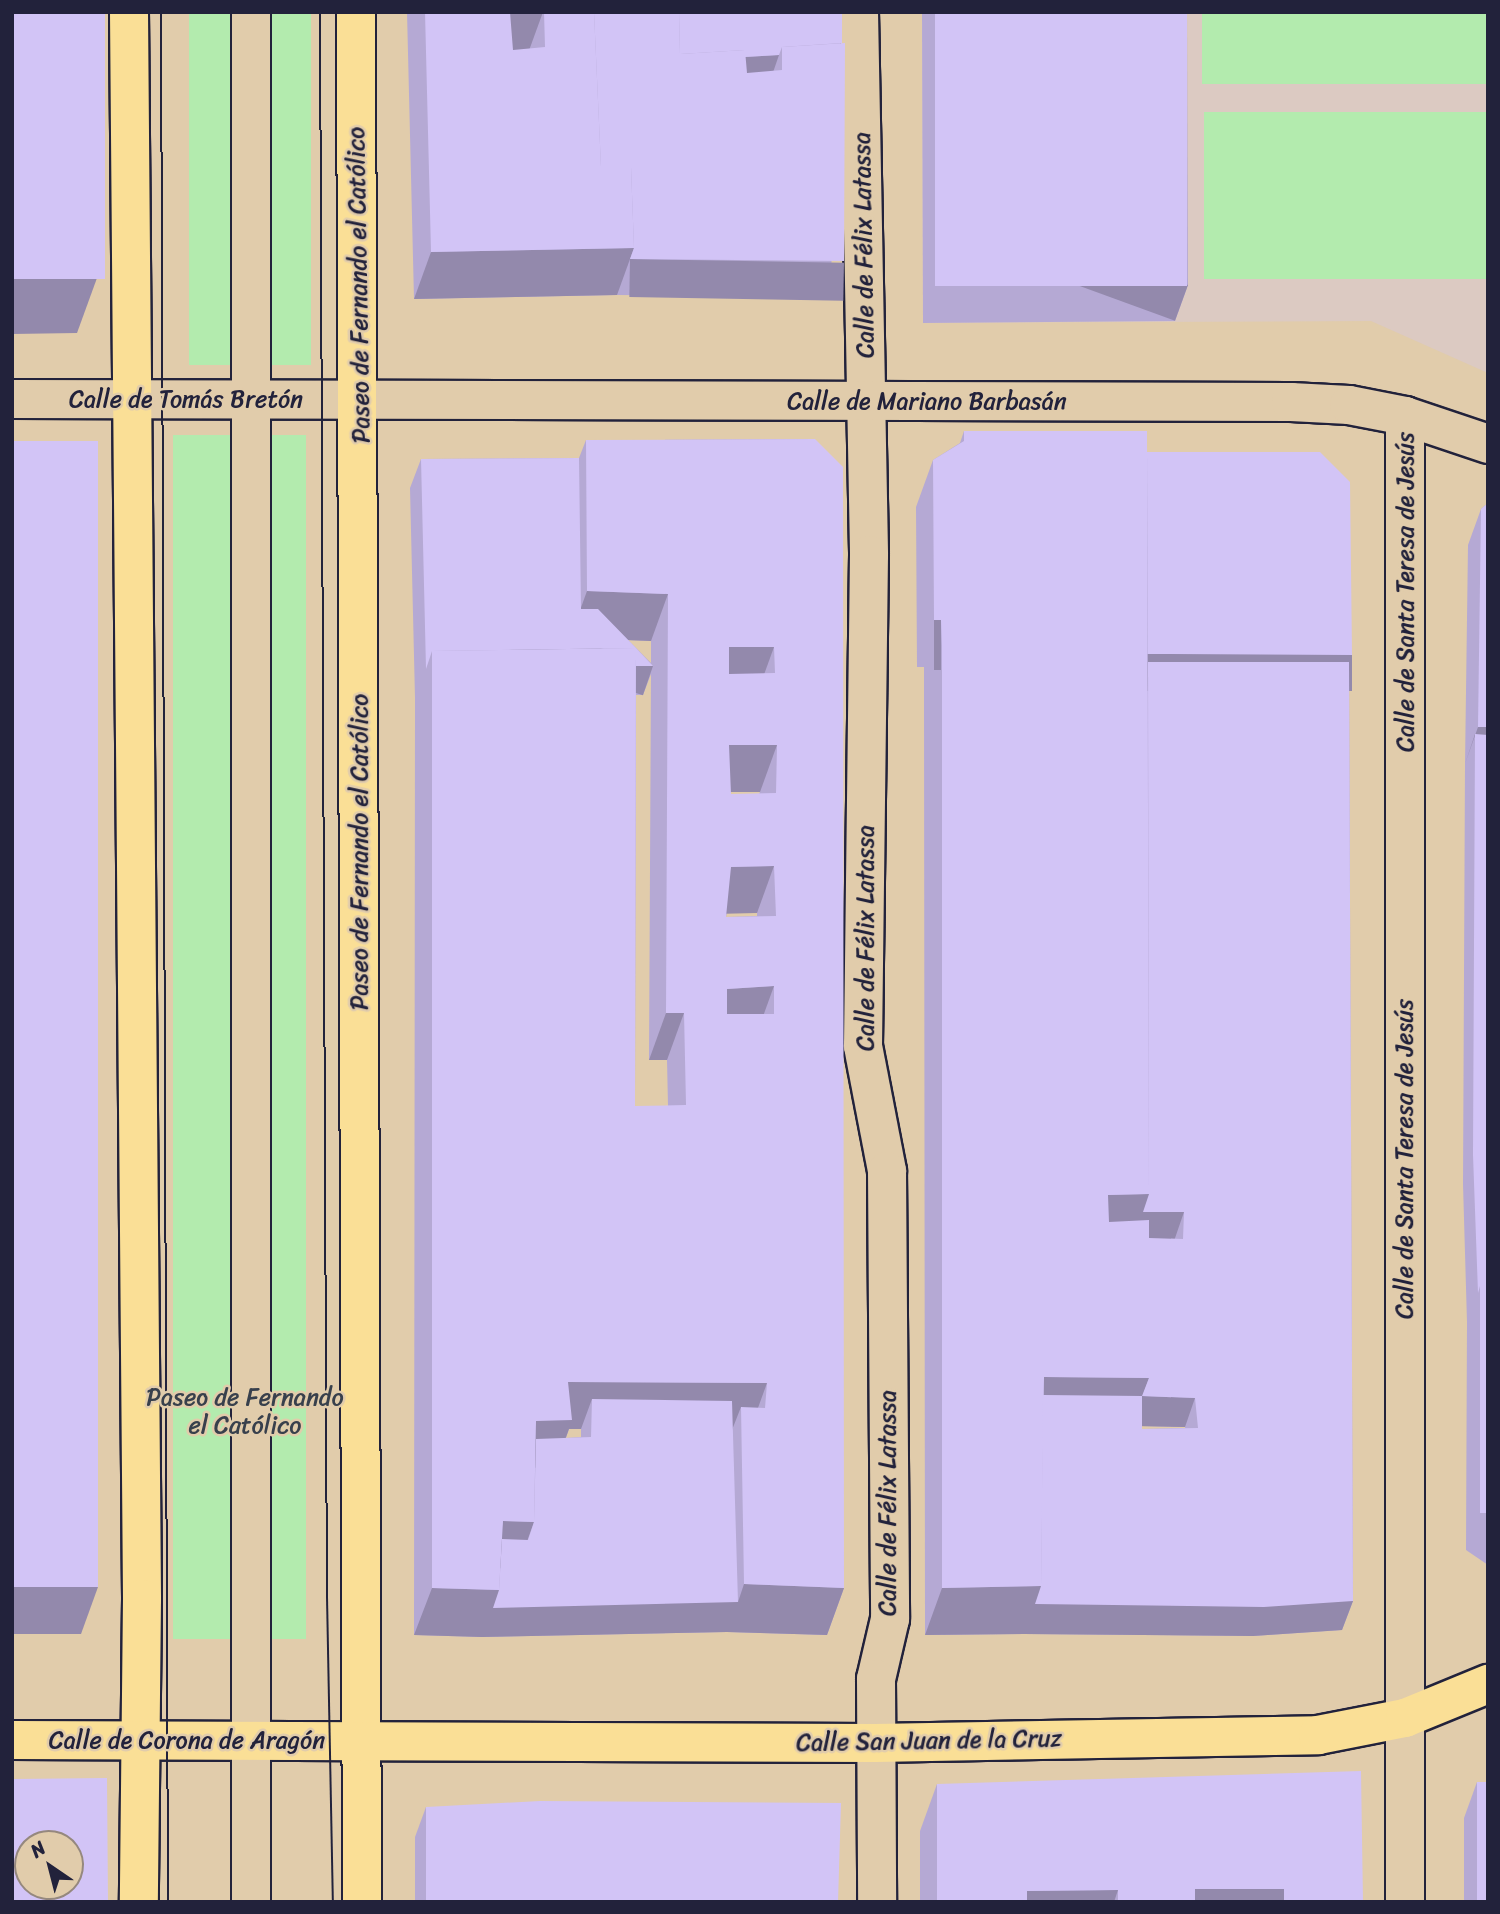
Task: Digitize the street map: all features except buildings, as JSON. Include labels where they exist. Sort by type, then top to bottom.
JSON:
[{"type":"main road","points":[[129,12],[129,400],[142,1586],[139,1902]]},
{"type":"main road","name":"Paseo de Fernando el Católico","points":[[356,12],[360,400],[358,1597],[362,1902]]},
{"type":"main road","name":"Calle San Juan de la Cruz","points":[[362,1743],[875,1743],[1318,1735],[1405,1718],[1488,1685]]},
{"type":"main road","name":"Calle de Corona de Aragón","points":[[12,1740],[362,1743]]},
{"type":"street","points":[[251,12],[251,1902]]},
{"type":"street","name":"Calle de Félix Latassa","points":[[859,12],[868,403],[863,1046],[887,1171],[890,1606],[876,1679],[877,1902]]},
{"type":"street","name":"Calle de Tomás Bretón","points":[[12,399],[360,400]]},
{"type":"street","name":"Calle de Mariano Barbasán","points":[[360,400],[1291,402],[1349,405],[1405,416],[1488,444]]},
{"type":"street","name":"Calle de Santa Teresa de Jesús","points":[[1405,416],[1405,1902]]},
{"type":"shaded area","points":[[922,12],[1488,12],[1488,373],[1371,321],[923,323]]},
{"type":"green space","points":[[189,12],[311,12],[311,365],[189,365]]},
{"type":"green space","points":[[1202,12],[1488,12],[1488,84],[1202,84]]},
{"type":"green space","points":[[1204,112],[1488,112],[1488,279],[1204,279]]},
{"type":"green space","name":"Paseo de Fernando el Católico","points":[[173,435],[306,435],[306,1639],[173,1639]]},
{"type":"tram line","points":[[161,12],[168,1902]]},
{"type":"tram line","points":[[320,12],[327,1597],[333,1902]]}]
